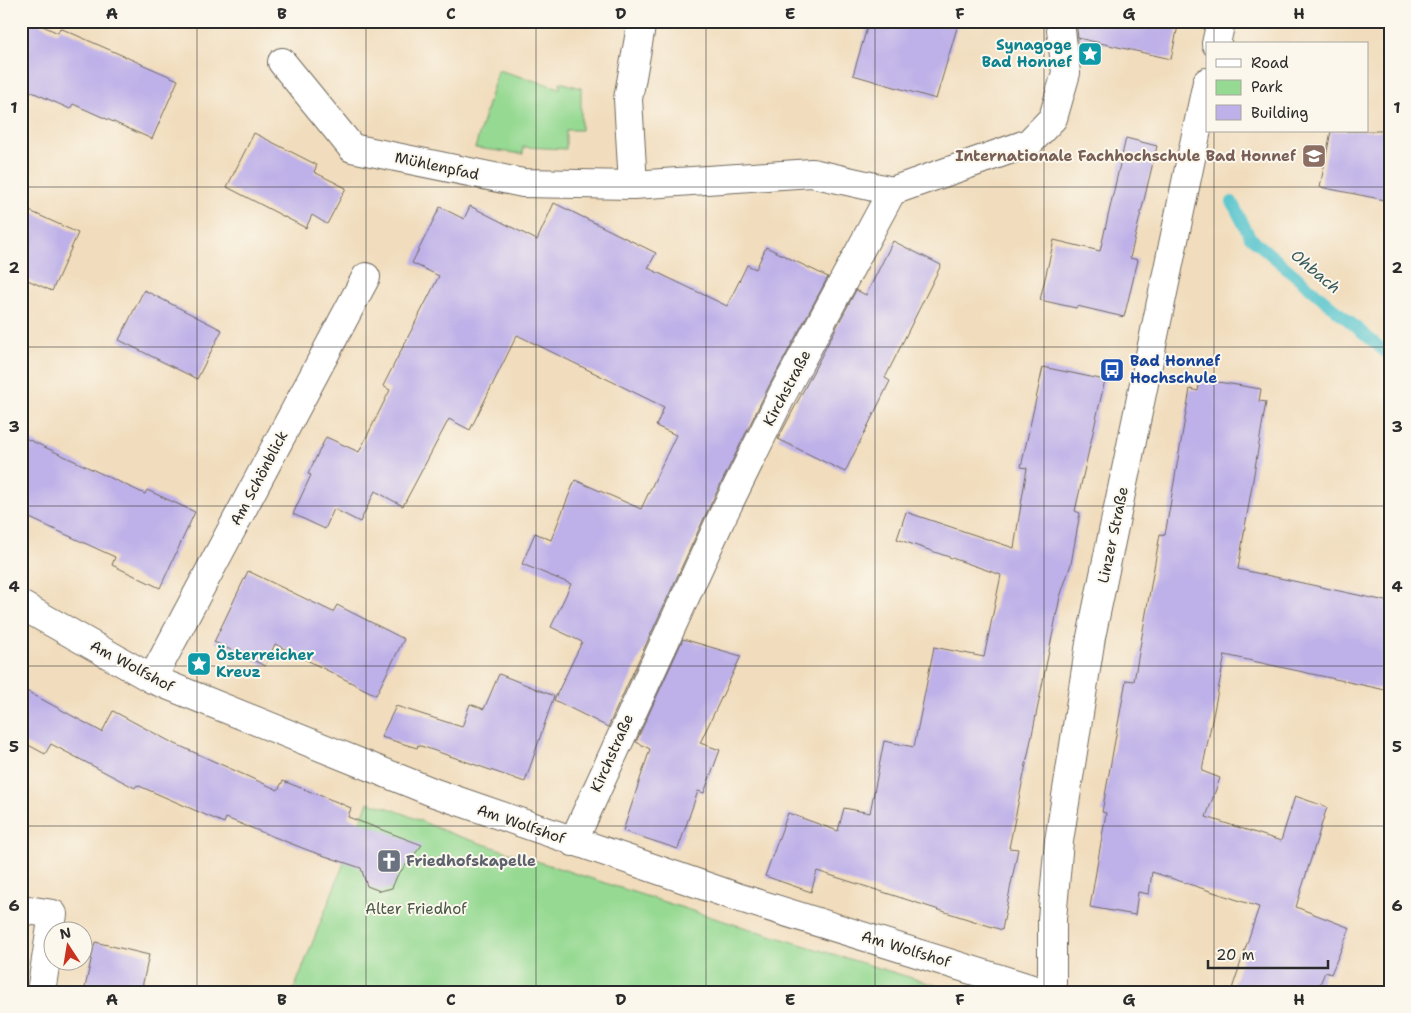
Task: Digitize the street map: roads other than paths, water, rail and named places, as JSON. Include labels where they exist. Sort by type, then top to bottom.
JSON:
[{"type":"street","points":[[633,185],[628,98],[642,21]]},
{"type":"street","points":[[892,191],[1029,143],[1053,118],[1066,73],[1060,21]]},
{"type":"street","points":[[1216,42],[1221,21]]},
{"type":"street","name":"Mühlenpfad","points":[[282,62],[352,148],[523,183],[633,185],[812,173],[892,191]]},
{"type":"street","name":"Linzer Straße","points":[[1052,992],[1052,919],[1059,841],[1091,637],[1206,87]]},
{"type":"street","name":"Kirchstraße","points":[[573,842],[720,521],[783,393],[892,191]]},
{"type":"street","name":"Am Schönblick","points":[[152,680],[366,276]]},
{"type":"street","name":"Am Wolfshof","points":[[21,605],[152,680],[374,770],[573,842],[737,897],[1042,992]]},
{"type":"street","points":[[21,909],[53,914],[41,992]]},
{"type":"waterway","name":"Ohbach","points":[[1232,202],[1250,237],[1390,356]]},
{"type":"place","name":"Synagoge Bad Honnef","points":[[1090,54]]},
{"type":"place","name":"Internationale Fachhochschule Bad Honnef","points":[[1314,156]]},
{"type":"place","name":"Bad Honnef Hochschule","points":[[1112,370]]},
{"type":"place","name":"Österreicher Kreuz","points":[[199,664]]},
{"type":"place","name":"Friedhofskapelle","points":[[389,861]]},
{"type":"park label","name":"Alter Friedhof","points":[[416,909]]}]
